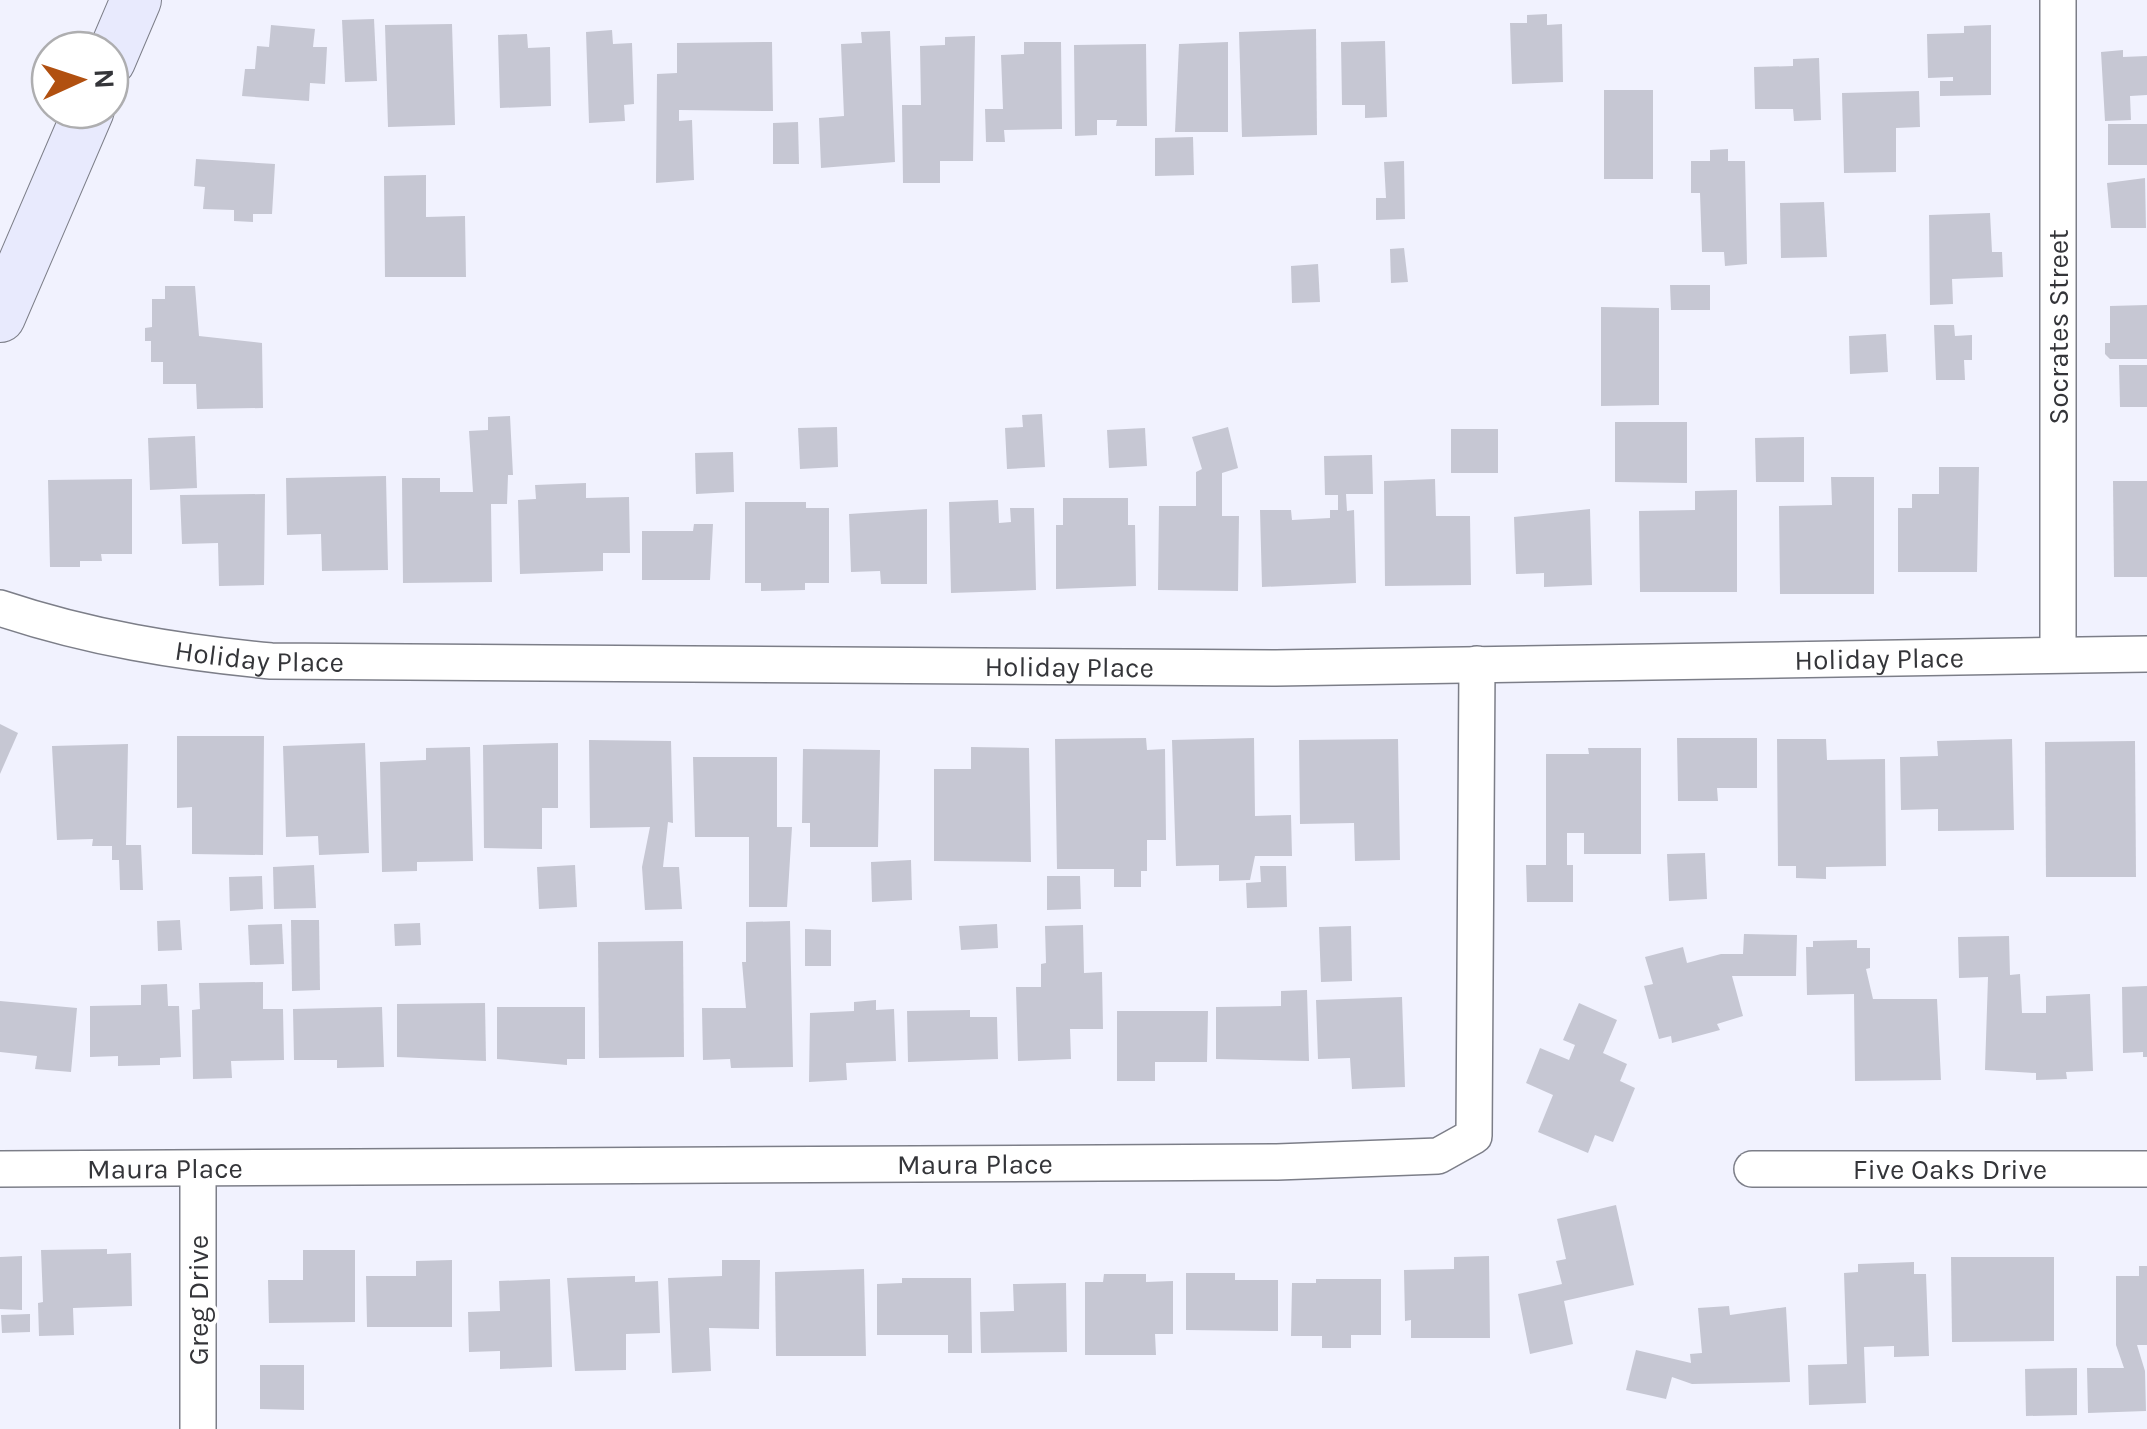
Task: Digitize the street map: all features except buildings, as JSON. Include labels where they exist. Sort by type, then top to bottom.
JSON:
[{"type":"main road","points":[[123,30],[136,0]]},
{"type":"main road","points":[[0,317],[80,130]]},
{"type":"street","name":"Socrates Street","points":[[2058,0],[2058,653]]},
{"type":"street","name":"Holiday Place","points":[[0,608],[65,630],[132,644],[271,662],[1276,668],[2147,654]]},
{"type":"street","name":"Maura Place","points":[[0,1168],[1257,1162],[1438,1156],[1474,1136],[1477,664]]},
{"type":"street","name":"Five Oaks Drive","points":[[1752,1170],[2147,1169]]},
{"type":"street","name":"Greg Drive","points":[[198,1170],[198,1429]]}]
